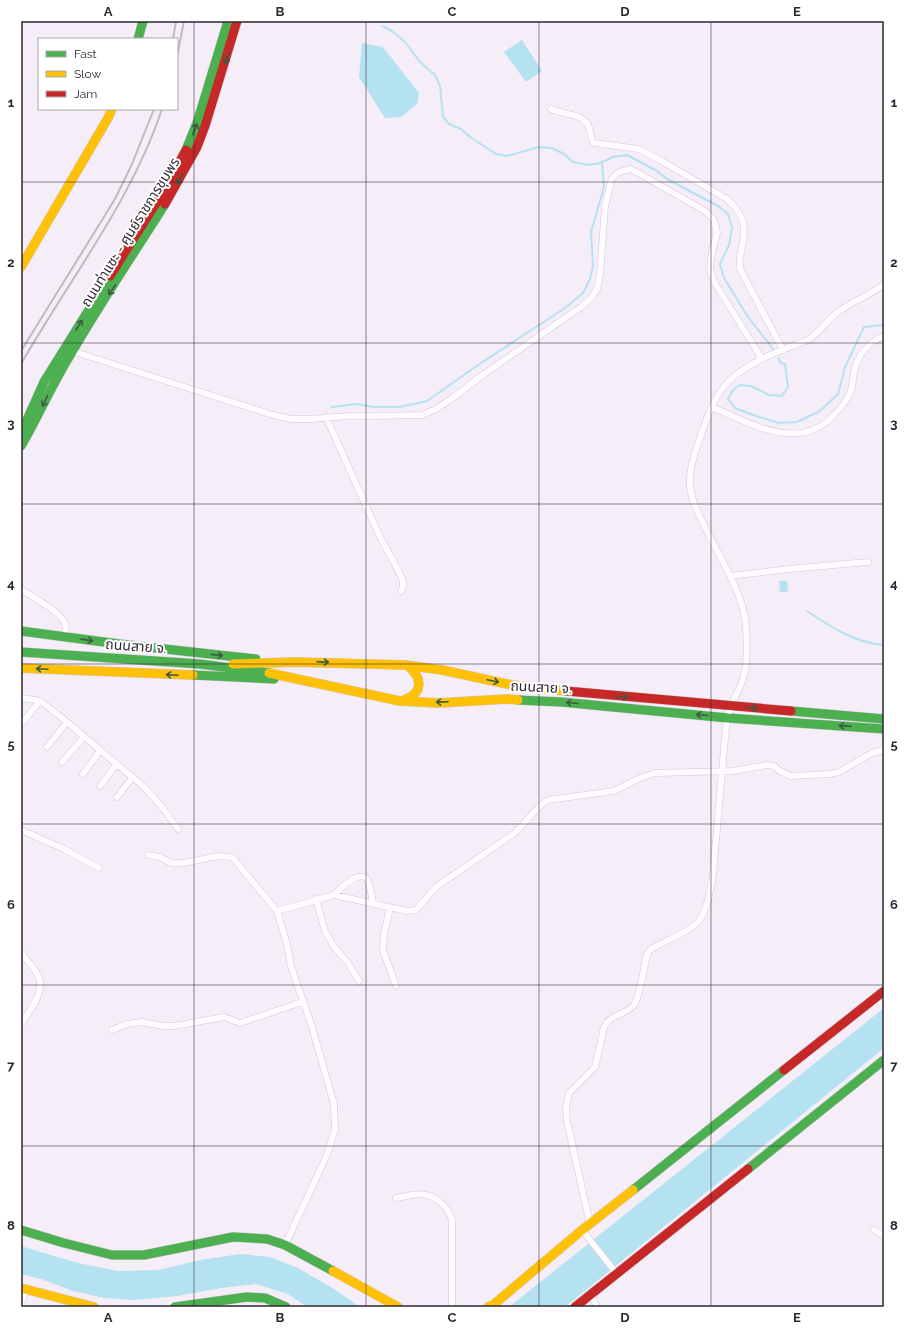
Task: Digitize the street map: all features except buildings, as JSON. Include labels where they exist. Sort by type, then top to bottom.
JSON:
[{"type":"main road","points":[[138,38],[143,21]]},
{"type":"main road","name":"ถนนท่าแซะ - ศูนย์ราชการชุมพร","points":[[21,446],[52,386],[68,349],[165,189],[189,144],[197,123],[228,21]]},
{"type":"main road","name":"ถนนท่าแซะ - ศูนย์ราชการชุมพร","points":[[21,433],[44,382],[170,198],[197,147],[206,126],[237,21]]},
{"type":"main road","points":[[21,267],[112,110]]},
{"type":"main road","points":[[21,631],[240,657],[295,662]]},
{"type":"main road","name":"ถนนสาย จ.","points":[[21,652],[200,664],[295,662],[405,665],[442,670],[519,686],[731,707],[884,719]]},
{"type":"main road","name":"ถนนสาย จ.","points":[[200,664],[269,673],[400,701],[438,703],[507,699],[561,702],[728,718],[884,729]]},
{"type":"main road","points":[[400,701],[411,698],[416,694],[420,684],[417,673],[405,665]]},
{"type":"main road","points":[[21,668],[202,677],[295,679]]},
{"type":"main road","points":[[488,1307],[493,1305],[582,1230],[884,991]]},
{"type":"main road","points":[[575,1307],[884,1060]]},
{"type":"main road","points":[[21,1230],[112,1255],[144,1255],[233,1237],[267,1239],[285,1244],[398,1307]]},
{"type":"main road","points":[[23,1288],[94,1307]]},
{"type":"main road","points":[[175,1307],[247,1296],[265,1298],[286,1307]]},
{"type":"street","points":[[551,109],[559,113],[575,115],[584,120],[588,126],[591,139],[594,143],[639,149],[720,195],[735,206],[743,221],[745,230],[739,266],[783,350]]},
{"type":"street","points":[[68,349],[273,415],[291,419],[349,416],[422,415],[436,409],[582,306],[591,298],[597,289],[600,275],[605,206],[612,178],[619,172],[631,169],[705,211],[714,220],[717,233],[710,268],[713,280],[762,360]]},
{"type":"street","points":[[590,1224],[567,1121],[566,1107],[569,1093],[594,1067],[606,1022],[631,1008],[637,1001],[647,954],[651,949],[692,927],[700,919],[710,894],[713,874],[725,736],[728,718],[741,684],[746,664],[746,624],[742,605],[730,576],[695,505],[690,489],[693,457],[712,406],[728,382],[762,360],[815,336],[838,312],[876,291],[884,284]]},
{"type":"street","points":[[712,406],[777,433],[800,434],[819,427],[830,420],[848,398],[851,390],[854,370],[867,346],[872,341],[884,336]]},
{"type":"street","points":[[326,417],[381,539],[403,581],[401,591]]},
{"type":"street","points":[[730,576],[868,562]]},
{"type":"street","points":[[21,590],[47,606],[62,618],[65,623],[65,637]]},
{"type":"street","points":[[21,698],[40,701],[67,722],[116,765],[144,787],[162,807],[178,829]]},
{"type":"street","points":[[21,724],[40,701]]},
{"type":"street","points":[[47,747],[67,722]]},
{"type":"street","points":[[62,762],[84,737]]},
{"type":"street","points":[[277,911],[334,895],[390,908],[407,911],[416,910],[436,887],[516,832],[542,804],[548,800],[614,791],[640,778],[655,773],[722,772],[768,765],[774,766],[780,771],[791,776],[830,774],[839,772],[872,753],[884,750]]},
{"type":"street","points":[[83,774],[100,751]]},
{"type":"street","points":[[100,786],[116,765]]},
{"type":"street","points":[[117,797],[132,778]]},
{"type":"street","points":[[21,830],[64,849],[99,868]]},
{"type":"street","points":[[148,855],[160,857],[171,863],[210,858],[233,858],[277,911],[287,944],[291,966],[302,1002],[312,1027],[334,1104],[334,1129],[327,1155],[285,1244]]},
{"type":"street","points":[[334,895],[352,879],[364,877],[369,882],[373,903]]},
{"type":"street","points":[[316,899],[325,931],[335,948],[348,963],[359,981]]},
{"type":"street","points":[[390,908],[384,934],[383,950],[396,986]]},
{"type":"street","points":[[21,952],[39,977],[40,984],[34,1003],[21,1024]]},
{"type":"street","points":[[112,1030],[127,1024],[142,1022],[163,1026],[174,1026],[224,1017],[240,1023],[302,1002]]},
{"type":"street","points":[[396,1198],[423,1194],[430,1195],[443,1204],[450,1213],[452,1220],[452,1307]]},
{"type":"street","points":[[582,1230],[617,1274]]},
{"type":"street","points":[[874,1230],[884,1236]]},
{"type":"street","points":[[21,1304],[23,1288]]},
{"type":"street","points":[[591,1294],[597,1307]]},
{"type":"water","points":[[522,40],[542,71],[526,82],[504,52]]},
{"type":"water","points":[[362,43],[383,47],[419,93],[417,104],[401,117],[385,118],[359,77]]},
{"type":"water","points":[[779,581],[787,581],[788,592],[780,592]]},
{"type":"water","points":[[884,1008],[884,1048],[565,1307],[509,1307]]},
{"type":"water","points":[[21,1246],[78,1263],[118,1271],[159,1270],[200,1260],[240,1254],[270,1257],[298,1268],[334,1289],[360,1307],[307,1307],[288,1294],[256,1284],[221,1288],[177,1296],[133,1300],[104,1298],[73,1291],[41,1279],[21,1274]]},
{"type":"waterway","points":[[382,26],[392,31],[405,42],[421,63],[435,75],[440,86],[443,117],[449,124],[461,129],[470,137],[496,154],[507,156],[539,147],[552,148],[564,154],[573,162],[588,165],[600,163],[613,157],[627,155],[657,171],[667,179],[718,206],[728,214],[732,228],[729,245],[720,264],[724,278],[748,317],[773,349]]},
{"type":"waterway","points":[[331,407],[357,404],[374,407],[400,407],[427,401],[478,365],[565,308],[583,293],[590,279],[593,266],[591,232],[604,187],[602,162]]},
{"type":"waterway","points":[[778,358],[781,363],[785,364],[788,387],[782,396],[769,395],[751,386],[740,385],[733,390],[728,399],[735,408],[753,415],[779,423],[797,422],[820,411],[838,394],[845,367],[864,327],[884,325]]},
{"type":"waterway","points":[[807,611],[853,638],[873,644],[884,645]]},
{"type":"railway","points":[[173,38],[176,21]]},
{"type":"railway","points":[[178,52],[184,21]]},
{"type":"railway","points":[[21,351],[115,199],[132,164],[154,110]]},
{"type":"railway","points":[[21,364],[98,240],[134,176],[162,110]]},
{"type":"traffic: fast","points":[[138,38],[143,21]]},
{"type":"traffic: fast","points":[[186,150],[197,123],[228,21]]},
{"type":"traffic: fast","points":[[21,446],[65,363],[165,204]]},
{"type":"traffic: fast","points":[[21,433],[44,382],[110,276]]},
{"type":"traffic: fast","points":[[21,631],[119,644],[256,659]]},
{"type":"traffic: fast","points":[[21,652],[200,664],[269,673]]},
{"type":"traffic: fast","points":[[193,675],[274,679]]},
{"type":"traffic: fast","points":[[518,700],[561,702],[728,718],[884,729]]},
{"type":"traffic: fast","points":[[791,711],[884,719]]},
{"type":"traffic: fast","points":[[748,1169],[884,1060]]},
{"type":"traffic: fast","points":[[633,1190],[784,1070]]},
{"type":"traffic: fast","points":[[21,1230],[112,1255],[144,1255],[233,1237],[267,1239],[285,1245],[333,1271]]},
{"type":"traffic: fast","points":[[175,1307],[247,1297],[265,1298],[286,1307]]},
{"type":"traffic: slow","points":[[21,267],[112,110]]},
{"type":"traffic: slow","points":[[233,664],[295,662],[405,665],[442,670],[512,685],[566,691]]},
{"type":"traffic: slow","points":[[404,700],[415,693],[419,685],[416,675],[408,666]]},
{"type":"traffic: slow","points":[[21,668],[193,675]]},
{"type":"traffic: slow","points":[[269,673],[400,701],[438,703],[507,699],[518,700]]},
{"type":"traffic: slow","points":[[488,1307],[493,1305],[582,1230],[633,1190]]},
{"type":"traffic: slow","points":[[333,1271],[398,1307]]},
{"type":"traffic: slow","points":[[21,1288],[94,1307]]},
{"type":"traffic: jam","points":[[165,204],[197,147],[205,126],[237,21]]},
{"type":"traffic: jam","points":[[110,276],[165,189],[186,150]]},
{"type":"traffic: jam","points":[[566,691],[791,711]]},
{"type":"traffic: jam","points":[[784,1070],[884,991]]},
{"type":"traffic: jam","points":[[575,1307],[748,1169]]}]
